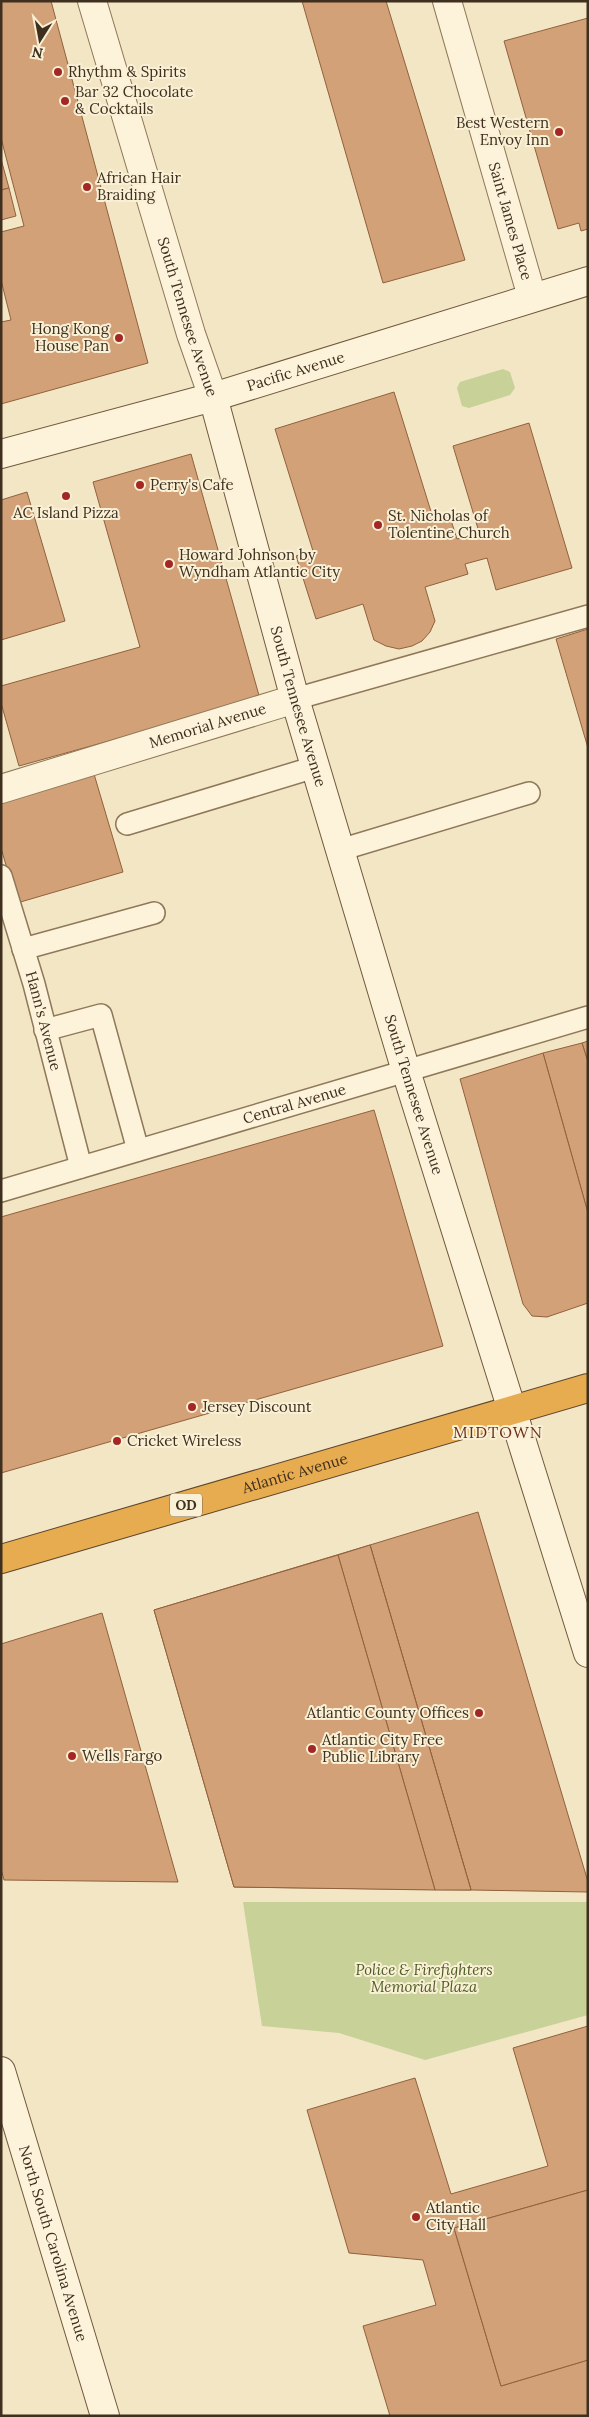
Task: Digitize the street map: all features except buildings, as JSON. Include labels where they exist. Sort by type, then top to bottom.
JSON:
[{"type":"highway","name":"Atlantic Avenue","points":[[1,1559],[588,1388]]},
{"type":"street","name":"South Tennesee Avenue","points":[[92,1],[191,334],[213,396],[295,699],[406,1071],[588,1653]]},
{"type":"street","name":"Saint James Place","points":[[447,1],[532,297]]},
{"type":"street","name":"Pacific Avenue","points":[[1,454],[213,396],[532,297],[588,282]]},
{"type":"street","name":"Memorial Avenue","points":[[1,789],[295,699]]},
{"type":"street","name":"North South Carolina Avenue","points":[[1,2071],[105,2416]]},
{"type":"lane","name":"Memorial Avenue","points":[[295,699],[588,616]]},
{"type":"lane","points":[[127,824],[316,767]]},
{"type":"lane","points":[[340,850],[529,793]]},
{"type":"lane","name":"Hann's Avenue","points":[[1,876],[23,949],[81,1167]]},
{"type":"lane","points":[[23,949],[154,913]]},
{"type":"lane","points":[[45,1030],[101,1015],[138,1150]]},
{"type":"lane","name":"Central Avenue","points":[[1,1191],[588,1017]]},
{"type":"green space","points":[[503,369],[510,372],[515,388],[510,395],[469,408],[462,406],[457,388],[460,382]]},
{"type":"green space","name":"Police & Firefighters Memorial Plaza","points":[[243,1902],[588,1902],[588,2015],[425,2060],[339,2033],[262,2026]]},
{"type":"place","name":"Rhythm & Spirits","points":[[58,72]]},
{"type":"place","name":"Bar 32 Chocolate & Cocktails","points":[[65,101]]},
{"type":"place","name":"Best Western Envoy Inn","points":[[559,132]]},
{"type":"place","name":"African Hair Braiding","points":[[87,187]]},
{"type":"place","name":"Hong Kong House Pan","points":[[119,338]]},
{"type":"place","name":"Perry's Cafe","points":[[140,485]]},
{"type":"place","name":"AC Island Pizza","points":[[66,496]]},
{"type":"place","name":"St. Nicholas of Tolentine Church","points":[[378,525]]},
{"type":"place","name":"Howard Johnson by Wyndham Atlantic City","points":[[169,564]]},
{"type":"place","name":"Jersey Discount","points":[[192,1407]]},
{"type":"place","name":"Cricket Wireless","points":[[117,1441]]},
{"type":"place","name":"Atlantic County Offices","points":[[479,1713]]},
{"type":"place","name":"Atlantic City Free Public Library","points":[[312,1749]]},
{"type":"place","name":"Wells Fargo","points":[[72,1756]]},
{"type":"place","name":"Atlantic City Hall","points":[[416,2217]]},
{"type":"district","name":"MIDTOWN","points":[[498,1432]]}]
